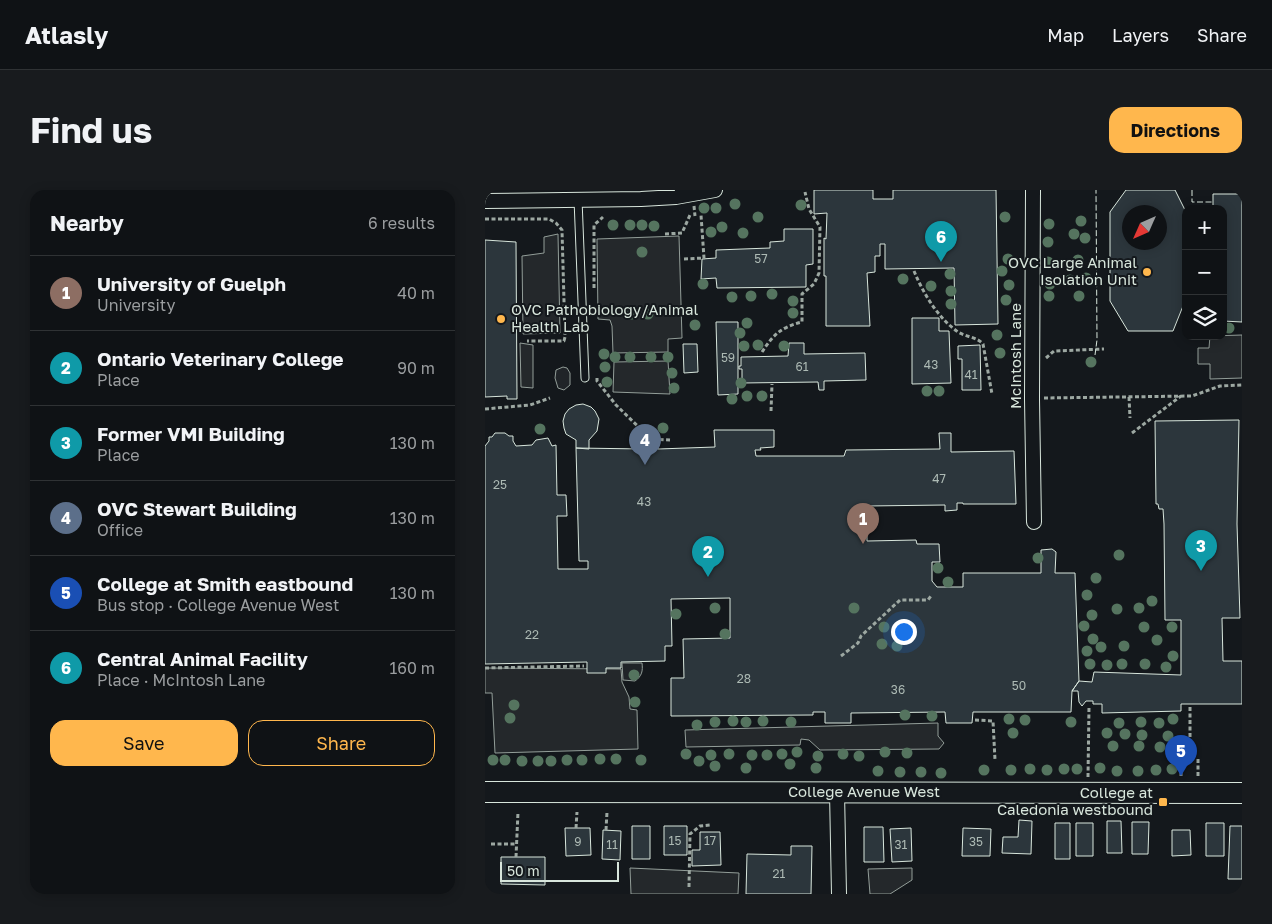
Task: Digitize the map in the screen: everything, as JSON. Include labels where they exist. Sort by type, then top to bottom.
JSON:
[{"type":"main road","name":"College Avenue West","points":[[485,792],[1242,793]]},
{"type":"street","points":[[485,201],[577,200],[607,195],[676,197],[715,190]]},
{"type":"street","name":"McIntosh Lane","points":[[1033,190],[1038,398],[1034,522]]},
{"type":"street","points":[[837,792],[839,894]]},
{"type":"lane","points":[[577,200],[585,378]]},
{"type":"path","points":[[762,352],[779,331],[789,325],[802,322],[803,294],[814,284],[819,273],[820,227],[809,209],[805,192]]},
{"type":"path","points":[[665,234],[682,233],[689,216]]},
{"type":"path","points":[[684,259],[704,258],[701,216]]},
{"type":"path","points":[[595,297],[594,225],[603,218]]},
{"type":"path","points":[[485,219],[549,220],[557,223],[562,230],[564,341],[527,341]]},
{"type":"path","points":[[914,271],[925,296],[952,328],[983,344],[992,394]]},
{"type":"path","points":[[1045,364],[1046,358],[1054,351],[1104,349]]},
{"type":"path","points":[[597,372],[597,382],[651,439],[670,440]]},
{"type":"path","points":[[771,412],[772,384]]},
{"type":"path","points":[[1043,388],[1038,398],[1192,396],[1220,386],[1242,385]]},
{"type":"path","points":[[1132,434],[1181,396]]},
{"type":"path","points":[[1129,397],[1130,418]]},
{"type":"path","points":[[485,409],[530,405],[550,398]]},
{"type":"path","points":[[841,656],[858,643],[861,636],[900,600],[928,600],[931,596]]},
{"type":"path","points":[[485,668],[584,666]]},
{"type":"path","points":[[1088,793],[1089,706]]},
{"type":"path","points":[[1190,707],[1190,758]]},
{"type":"path","points":[[975,720],[993,721],[995,760]]},
{"type":"path","points":[[1181,758],[1181,776]]},
{"type":"path","points":[[1198,758],[1198,776]]},
{"type":"path","points":[[516,857],[518,812]]},
{"type":"path","points":[[577,812],[577,828]]},
{"type":"path","points":[[606,830],[607,812]]},
{"type":"path","points":[[689,887],[690,834],[700,826],[711,825]]},
{"type":"path","points":[[491,844],[516,844]]},
{"type":"shaded area","points":[[558,234],[560,333],[523,334],[522,256],[544,253],[544,237]]},
{"type":"shaded area","points":[[679,236],[682,338],[668,339],[668,352],[613,353],[610,320],[598,319],[597,239]]},
{"type":"shaded area","points":[[1227,335],[1242,335],[1242,378],[1210,379],[1210,364],[1198,364],[1198,348],[1209,348],[1210,340],[1227,340]]},
{"type":"shaded area","points":[[520,343],[533,345],[533,388],[521,387]]},
{"type":"shaded area","points":[[668,361],[670,394],[613,392],[614,362]]},
{"type":"shaded area","points":[[563,367],[567,368],[570,373],[570,385],[564,390],[558,388],[555,378],[556,370]]},
{"type":"shaded area","points":[[622,663],[642,663],[641,675],[635,681],[623,680]]},
{"type":"shaded area","points":[[485,668],[621,669],[622,682],[629,697],[630,709],[637,710],[638,749],[495,753],[492,693],[485,693]]},
{"type":"shaded area","points":[[938,723],[938,736],[944,743],[939,749],[820,750],[809,740],[801,739],[800,745],[686,747],[685,730]]},
{"type":"shaded area","points":[[630,868],[739,873],[738,894],[631,894]]},
{"type":"shaded area","points":[[912,868],[912,880],[890,894],[870,894],[868,869]]},
{"type":"building","points":[[814,190],[873,190],[873,199],[893,199],[893,190],[996,190],[998,324],[955,325],[954,268],[885,269],[885,244],[880,244],[880,256],[875,256],[875,272],[867,273],[870,326],[826,326],[824,238],[826,239],[827,213],[814,214]]},
{"type":"building","name":"OVC Large Animal Isolation Unit","points":[[1126,190],[1175,190],[1182,205],[1182,308],[1173,331],[1128,331],[1110,301],[1110,212]]},
{"type":"building","points":[[1213,194],[1242,194],[1242,322],[1227,321],[1227,205],[1213,205]]},
{"type":"building","points":[[784,229],[813,229],[813,264],[806,265],[806,287],[717,288],[716,278],[701,279],[702,259],[716,258],[716,250],[770,248],[770,242],[784,241]]},
{"type":"building","name":"OVC Pathobiology/Animal Health Lab","points":[[485,240],[516,242],[517,399],[507,399],[507,396],[485,397]]},
{"type":"building","points":[[912,318],[939,318],[939,331],[949,331],[951,383],[912,384]]},
{"type":"building","points":[[716,322],[738,322],[738,394],[718,395]]},
{"type":"building","points":[[789,343],[804,343],[804,354],[865,353],[866,380],[824,381],[824,390],[819,390],[818,382],[742,383],[742,369],[739,369],[741,357],[788,356]]},
{"type":"building","points":[[683,344],[697,344],[698,372],[684,373]]},
{"type":"building","points":[[980,345],[981,390],[962,390],[962,359],[958,359],[958,346]]},
{"type":"building","points":[[583,404],[591,407],[599,419],[597,431],[589,440],[589,449],[576,448],[576,440],[566,434],[563,421],[569,409]]},
{"type":"building","points":[[1239,420],[1237,524],[1240,618],[1222,618],[1223,661],[1242,661],[1242,704],[1181,704],[1181,711],[1102,713],[1102,704],[1093,704],[1093,701],[1086,701],[1082,706],[1079,702],[1078,691],[1072,691],[1079,681],[1092,682],[1094,672],[1181,675],[1181,620],[1165,620],[1164,524],[1163,509],[1159,509],[1158,504],[1156,504],[1155,421]]},
{"type":"building","points":[[714,430],[774,430],[774,447],[755,450],[756,456],[844,456],[846,450],[940,449],[939,433],[951,433],[951,452],[1014,451],[1016,504],[957,503],[957,510],[945,511],[945,505],[867,506],[867,541],[916,540],[917,544],[939,544],[940,562],[932,562],[932,581],[937,587],[963,587],[963,573],[1041,573],[1041,550],[1052,549],[1056,552],[1055,573],[1075,573],[1079,681],[1072,691],[1071,712],[973,712],[972,723],[946,723],[945,712],[851,713],[851,723],[825,723],[825,712],[813,712],[813,715],[671,716],[671,678],[684,678],[683,639],[730,638],[730,598],[671,599],[672,646],[665,646],[665,661],[621,662],[621,668],[606,668],[606,673],[587,673],[587,662],[485,664],[485,446],[489,441],[489,437],[492,437],[495,433],[505,433],[513,436],[516,446],[532,445],[536,440],[548,438],[552,446],[556,445],[557,495],[566,495],[567,516],[557,516],[558,569],[588,569],[588,561],[579,561],[576,448],[644,449],[650,442],[658,447],[658,449],[715,447]]},
{"type":"building","points":[[1019,820],[1032,821],[1031,854],[1002,853],[1003,837],[1018,837]]},
{"type":"building","points":[[1107,821],[1121,821],[1122,853],[1107,853]]},
{"type":"building","points":[[1132,822],[1149,822],[1148,854],[1132,854]]},
{"type":"building","points":[[1055,823],[1070,823],[1070,859],[1055,859]]},
{"type":"building","points":[[1076,823],[1093,823],[1093,856],[1076,856]]},
{"type":"building","points":[[1206,823],[1224,823],[1224,856],[1206,856]]},
{"type":"building","points":[[632,826],[650,826],[650,859],[632,859]]},
{"type":"building","points":[[664,826],[687,826],[687,855],[664,855]]},
{"type":"building","points":[[1230,826],[1242,826],[1242,879],[1228,879]]},
{"type":"building","points":[[864,827],[883,827],[884,862],[864,862]]},
{"type":"building","points":[[565,828],[590,828],[591,855],[566,856]]},
{"type":"building","points":[[911,828],[912,861],[892,862],[890,829]]},
{"type":"building","points":[[963,828],[991,829],[990,856],[962,856]]},
{"type":"building","points":[[603,830],[621,831],[620,860],[602,859]]},
{"type":"building","points":[[1172,830],[1190,830],[1191,855],[1172,856]]},
{"type":"building","points":[[700,832],[720,832],[721,865],[692,866],[692,850],[700,850]]},
{"type":"building","points":[[791,846],[812,846],[811,894],[746,894],[747,854],[791,855]]},
{"type":"building","points":[[501,857],[545,857],[545,885],[501,884]]},
{"type":"fence","points":[[1095,355],[1097,340],[1096,190]]},
{"type":"fence","points":[[1192,190],[1192,202],[1213,202]]},
{"type":"place","name":"Central Animal Facility","points":[[941,262]]},
{"type":"place","name":"OVC Large Animal Isolation Unit","points":[[1147,272]]},
{"type":"place","name":"OVC Pathobiology/Animal Health Lab","points":[[501,319]]},
{"type":"place","name":"OVC Stewart Building","points":[[645,465]]},
{"type":"place","name":"University of Guelph","points":[[863,544]]},
{"type":"place","name":"Former VMI Building","points":[[1201,571]]},
{"type":"place","name":"Ontario Veterinary College","points":[[708,577]]},
{"type":"place","name":"College at Smith eastbound","points":[[1181,776]]},
{"type":"place","name":"College at Caledonia westbound","points":[[1163,802]]}]
